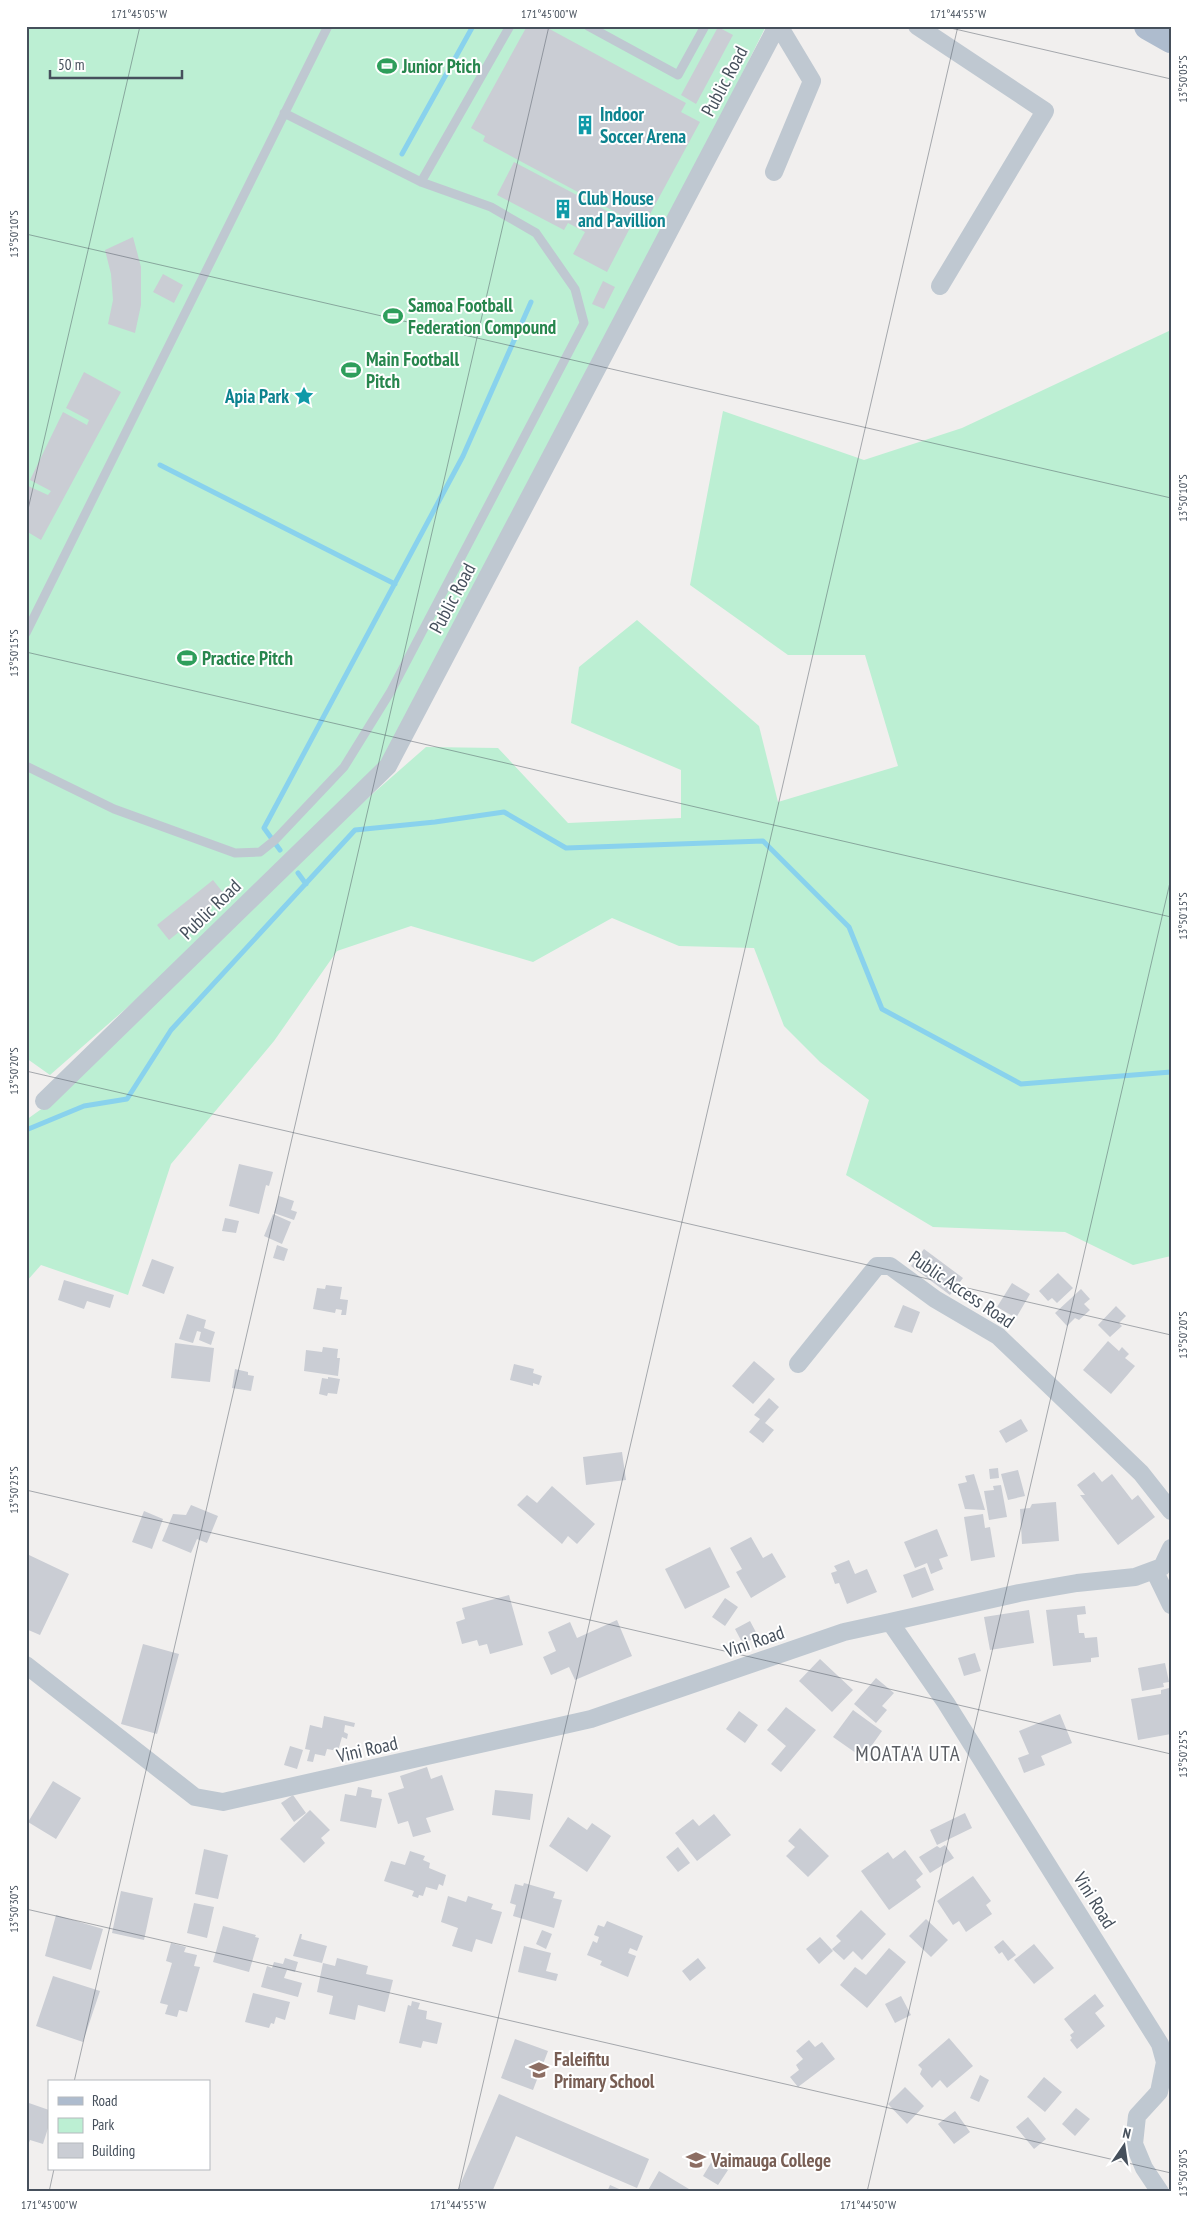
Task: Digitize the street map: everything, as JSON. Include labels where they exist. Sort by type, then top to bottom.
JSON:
[{"type":"main road","points":[[1148,26],[1171,38]]},
{"type":"street","name":"Public Road","points":[[774,172],[812,81],[778,26]]},
{"type":"street","name":"Public Road","points":[[44,1101],[388,766],[778,26]]},
{"type":"street","points":[[917,26],[1045,111],[940,286]]},
{"type":"street","name":"Public Access Road","points":[[798,1364],[877,1266],[890,1266],[935,1299],[998,1336],[1141,1473],[1171,1510]]},
{"type":"street","points":[[890,1622],[1019,1593],[1077,1583],[1135,1577],[1162,1566],[1171,1548]]},
{"type":"street","points":[[1154,1570],[1171,1606]]},
{"type":"street","name":"Vini Road","points":[[26,1665],[195,1797],[223,1802],[591,1719],[844,1632],[890,1622],[946,1703],[1160,2044],[1165,2062],[1159,2092],[1137,2116],[1134,2144],[1144,2168],[1160,2192]]},
{"type":"lane","points":[[26,633],[328,26]]},
{"type":"lane","points":[[421,182],[510,26]]},
{"type":"lane","points":[[588,26],[678,75],[705,26]]},
{"type":"lane","points":[[26,766],[114,809],[235,854],[260,852],[275,840],[344,767],[391,691],[584,322],[575,289],[536,233],[491,207],[421,182],[284,113]]},
{"type":"green space","points":[[26,26],[766,26],[396,767],[361,804],[426,747],[498,748],[568,823],[681,818],[681,770],[571,723],[579,667],[637,620],[759,726],[778,802],[898,766],[865,655],[788,655],[690,585],[723,411],[864,460],[962,428],[1171,330],[1171,1256],[1133,1265],[1065,1232],[933,1227],[846,1175],[869,1100],[820,1062],[784,1026],[754,948],[679,946],[612,918],[533,962],[411,926],[337,951],[274,1041],[171,1164],[128,1295],[41,1265],[26,1282],[26,1120],[61,1095],[218,928],[50,1075],[26,1058]]},
{"type":"building","name":"Indoor Soccer Arena","points":[[527,26],[544,26],[686,103],[681,112],[700,122],[643,227],[483,141],[485,136],[471,128]]},
{"type":"building","points":[[718,27],[733,35],[696,104],[681,95]]},
{"type":"building","name":"Club House and Pavillion","points":[[514,162],[632,224],[607,272],[573,254],[585,232],[568,223],[564,230],[497,195]]},
{"type":"building","points":[[133,237],[141,267],[141,305],[135,333],[108,324],[113,300],[111,274],[105,250]]},
{"type":"building","points":[[163,274],[183,285],[174,303],[153,292]]},
{"type":"building","points":[[603,281],[615,287],[604,309],[592,304]]},
{"type":"building","points":[[84,372],[121,392],[41,540],[26,531],[26,485],[48,495],[51,491],[30,480],[63,412],[87,425],[89,420],[66,408]]},
{"type":"building","points":[[213,880],[225,895],[169,940],[157,925]]},
{"type":"building","points":[[239,1164],[273,1172],[269,1186],[266,1185],[259,1214],[229,1206]]},
{"type":"building","points":[[279,1196],[294,1201],[291,1210],[297,1212],[294,1220],[274,1213]]},
{"type":"building","points":[[273,1214],[291,1222],[282,1244],[264,1236]]},
{"type":"building","points":[[225,1218],[239,1221],[236,1233],[222,1231]]},
{"type":"building","points":[[277,1245],[288,1249],[284,1261],[273,1258]]},
{"type":"building","points":[[924,1249],[963,1278],[950,1295],[911,1266]]},
{"type":"building","points":[[152,1259],[174,1267],[164,1294],[142,1286]]},
{"type":"building","points":[[1058,1273],[1073,1288],[1057,1303],[1052,1298],[1048,1301],[1039,1291]]},
{"type":"building","points":[[64,1280],[114,1295],[110,1308],[87,1301],[84,1309],[58,1300]]},
{"type":"building","points":[[1012,1283],[1030,1294],[1016,1318],[997,1307]]},
{"type":"building","points":[[326,1285],[342,1287],[340,1299],[348,1300],[346,1315],[341,1315],[342,1310],[336,1309],[335,1313],[313,1309],[317,1288],[325,1289]]},
{"type":"building","points":[[1081,1289],[1090,1299],[1084,1304],[1090,1310],[1079,1320],[1075,1318],[1067,1326],[1055,1313]]},
{"type":"building","points":[[903,1305],[920,1312],[912,1333],[894,1327]]},
{"type":"building","points":[[1116,1306],[1126,1316],[1119,1323],[1122,1326],[1110,1337],[1098,1325]]},
{"type":"building","points":[[187,1314],[206,1320],[204,1328],[215,1332],[211,1345],[199,1340],[201,1332],[197,1331],[193,1343],[179,1339]]},
{"type":"building","points":[[1108,1341],[1119,1351],[1122,1347],[1129,1354],[1125,1358],[1135,1366],[1111,1394],[1083,1370]]},
{"type":"building","points":[[175,1343],[214,1348],[210,1382],[171,1378]]},
{"type":"building","points":[[323,1347],[338,1349],[337,1358],[340,1358],[338,1376],[304,1371],[306,1350],[322,1352]]},
{"type":"building","points":[[754,1361],[775,1379],[753,1404],[732,1386]]},
{"type":"building","points":[[514,1364],[534,1369],[533,1373],[542,1376],[539,1385],[533,1383],[533,1386],[510,1380]]},
{"type":"building","points":[[235,1369],[248,1372],[248,1375],[254,1376],[251,1391],[232,1388]]},
{"type":"building","points":[[328,1377],[340,1379],[337,1394],[328,1393],[327,1396],[319,1394],[322,1378],[328,1379]]},
{"type":"building","points":[[769,1398],[779,1407],[765,1423],[774,1430],[763,1443],[749,1432],[760,1419],[754,1415]]},
{"type":"building","points":[[1021,1419],[1028,1431],[1006,1443],[999,1431]]},
{"type":"building","points":[[622,1452],[626,1480],[586,1485],[583,1457]]},
{"type":"building","points":[[998,1468],[999,1478],[990,1479],[989,1469]]},
{"type":"building","points":[[1018,1470],[1025,1496],[1008,1500],[1001,1474]]},
{"type":"building","points":[[1094,1472],[1102,1482],[1112,1474],[1132,1500],[1138,1495],[1155,1517],[1118,1545],[1080,1495],[1085,1495],[1077,1485]]},
{"type":"building","points":[[974,1474],[985,1510],[965,1509],[958,1484],[967,1482],[965,1476]]},
{"type":"building","points":[[1001,1485],[1007,1517],[989,1520],[984,1491],[994,1490],[993,1486]]},
{"type":"building","points":[[552,1486],[595,1524],[577,1544],[568,1536],[562,1544],[517,1505],[527,1495],[537,1503]]},
{"type":"building","points":[[1056,1502],[1059,1541],[1022,1544],[1020,1509],[1030,1508],[1032,1504]]},
{"type":"building","points":[[191,1505],[218,1516],[207,1543],[197,1539],[191,1553],[162,1541],[173,1514],[186,1515]]},
{"type":"building","points":[[144,1511],[163,1519],[152,1549],[132,1542]]},
{"type":"building","points":[[983,1514],[985,1528],[990,1527],[995,1557],[971,1561],[964,1517]]},
{"type":"building","points":[[937,1529],[948,1556],[939,1559],[943,1569],[931,1574],[927,1563],[915,1568],[904,1542]]},
{"type":"building","points":[[751,1537],[763,1558],[772,1553],[786,1577],[751,1598],[736,1572],[742,1569],[730,1548]]},
{"type":"building","points":[[710,1547],[730,1587],[685,1609],[665,1569]]},
{"type":"building","points":[[29,1555],[69,1574],[40,1635],[26,1629],[26,1560]]},
{"type":"building","points":[[849,1560],[855,1574],[867,1569],[877,1592],[847,1604],[839,1583],[835,1584],[831,1573],[837,1571],[834,1566]]},
{"type":"building","points":[[925,1567],[934,1590],[912,1598],[903,1575]]},
{"type":"building","points":[[509,1595],[523,1645],[490,1654],[487,1644],[479,1646],[477,1640],[462,1644],[456,1622],[465,1619],[462,1608]]},
{"type":"building","points":[[725,1598],[738,1607],[725,1626],[712,1617]]},
{"type":"building","points":[[1085,1606],[1086,1614],[1077,1615],[1079,1633],[1084,1633],[1085,1638],[1097,1637],[1099,1657],[1091,1658],[1091,1662],[1053,1666],[1046,1610]]},
{"type":"building","points":[[1029,1610],[1034,1643],[990,1650],[984,1617]]},
{"type":"building","points":[[617,1620],[632,1656],[575,1680],[569,1667],[551,1675],[543,1657],[556,1651],[548,1632],[570,1622],[577,1638]]},
{"type":"building","points":[[750,1621],[758,1636],[743,1644],[735,1629]]},
{"type":"building","points":[[143,1644],[179,1654],[157,1734],[121,1724]]},
{"type":"building","points":[[975,1653],[981,1671],[964,1676],[958,1658]]},
{"type":"building","points":[[820,1659],[853,1690],[832,1712],[799,1681]]},
{"type":"building","points":[[1165,1663],[1169,1682],[1163,1683],[1164,1687],[1142,1691],[1138,1668]]},
{"type":"building","points":[[876,1678],[894,1693],[882,1706],[887,1710],[876,1723],[854,1704]]},
{"type":"building","points":[[1169,1688],[1171,1734],[1138,1740],[1131,1699],[1161,1694],[1161,1690]]},
{"type":"building","points":[[786,1707],[816,1730],[781,1772],[771,1764],[786,1746],[767,1730]]},
{"type":"building","points":[[853,1710],[882,1731],[863,1758],[833,1737]]},
{"type":"building","points":[[739,1711],[758,1725],[745,1743],[726,1729]]},
{"type":"building","points":[[1060,1714],[1072,1743],[1041,1756],[1045,1765],[1024,1773],[1018,1758],[1029,1754],[1019,1731]]},
{"type":"building","points":[[324,1716],[355,1723],[354,1727],[345,1725],[344,1732],[348,1734],[347,1739],[342,1737],[338,1751],[327,1749],[325,1756],[315,1754],[313,1762],[307,1761],[310,1750],[305,1749],[310,1725],[322,1728]]},
{"type":"building","points":[[290,1746],[303,1750],[297,1769],[284,1765]]},
{"type":"building","points":[[427,1767],[431,1779],[442,1775],[454,1810],[426,1818],[431,1832],[413,1837],[408,1821],[398,1824],[388,1793],[404,1788],[400,1776]]},
{"type":"building","points":[[53,1781],[81,1798],[56,1839],[28,1822]]},
{"type":"building","points":[[358,1787],[372,1790],[371,1797],[382,1799],[376,1828],[340,1821],[345,1794],[356,1796]]},
{"type":"building","points":[[495,1790],[533,1794],[530,1820],[492,1815]]},
{"type":"building","points":[[293,1795],[306,1813],[294,1822],[281,1803]]},
{"type":"building","points":[[310,1810],[330,1830],[321,1838],[325,1843],[304,1863],[280,1839]]},
{"type":"building","points":[[965,1813],[972,1828],[937,1845],[930,1830]]},
{"type":"building","points":[[714,1814],[731,1835],[697,1861],[675,1833],[693,1819],[699,1826]]},
{"type":"building","points":[[568,1817],[587,1830],[592,1823],[611,1836],[587,1872],[549,1846]]},
{"type":"building","points":[[800,1828],[829,1856],[808,1877],[786,1856],[795,1847],[788,1841]]},
{"type":"building","points":[[945,1845],[954,1858],[930,1873],[919,1857],[937,1846],[940,1848]]},
{"type":"building","points":[[678,1847],[690,1863],[678,1872],[666,1857]]},
{"type":"building","points":[[204,1849],[228,1855],[218,1899],[195,1894]]},
{"type":"building","points":[[905,1850],[923,1874],[916,1880],[921,1887],[889,1910],[861,1871],[888,1852],[893,1859]]},
{"type":"building","points":[[410,1851],[425,1856],[423,1860],[430,1863],[429,1868],[446,1875],[443,1886],[439,1884],[437,1890],[426,1887],[423,1896],[419,1895],[418,1898],[412,1896],[414,1891],[384,1881],[391,1861],[405,1865]]},
{"type":"building","points":[[973,1876],[991,1901],[986,1905],[992,1914],[966,1932],[959,1921],[953,1925],[937,1901]]},
{"type":"building","points":[[524,1883],[555,1892],[553,1898],[562,1900],[554,1928],[513,1916],[516,1905],[510,1903],[515,1884],[523,1886]]},
{"type":"building","points":[[121,1891],[153,1898],[144,1940],[112,1933]]},
{"type":"building","points":[[448,1896],[466,1902],[468,1896],[493,1904],[491,1909],[502,1912],[492,1944],[476,1939],[472,1952],[452,1946],[458,1928],[441,1922]]},
{"type":"building","points":[[194,1903],[214,1907],[207,1938],[187,1933]]},
{"type":"building","points":[[861,1910],[886,1934],[862,1960],[853,1951],[844,1960],[832,1949],[841,1941],[836,1936]]},
{"type":"building","points":[[56,1915],[103,1929],[91,1970],[45,1956]]},
{"type":"building","points":[[926,1919],[948,1940],[931,1957],[909,1936]]},
{"type":"building","points":[[607,1921],[643,1936],[637,1951],[630,1948],[628,1953],[636,1956],[628,1977],[600,1965],[602,1961],[587,1955],[593,1941],[597,1943],[599,1937],[594,1935],[598,1925],[604,1927]]},
{"type":"building","points":[[223,1926],[256,1935],[255,1937],[259,1938],[249,1972],[213,1962]]},
{"type":"building","points":[[542,1930],[552,1934],[546,1949],[536,1944]]},
{"type":"building","points":[[300,1934],[302,1934],[301,1939],[327,1946],[322,1963],[293,1956]]},
{"type":"building","points":[[820,1937],[833,1951],[819,1964],[806,1949]]},
{"type":"building","points":[[1003,1940],[1016,1955],[1008,1961],[1002,1952],[999,1954],[994,1947]]},
{"type":"building","points":[[171,1943],[186,1947],[184,1952],[197,1955],[194,1966],[200,1967],[187,2012],[179,2010],[177,2017],[165,2014],[168,2005],[160,2003],[172,1963],[166,1961]]},
{"type":"building","points":[[1034,1944],[1054,1968],[1034,1984],[1014,1960]]},
{"type":"building","points":[[524,1946],[551,1953],[546,1971],[558,1974],[556,1981],[518,1972]]},
{"type":"building","points":[[889,1948],[906,1962],[867,2008],[840,1985],[855,1967],[866,1975]]},
{"type":"building","points":[[285,1958],[298,1962],[295,1972],[287,1970],[284,1978],[302,1983],[298,1997],[261,1987],[267,1966],[272,1968],[274,1962],[283,1964]]},
{"type":"building","points":[[337,1958],[368,1966],[366,1974],[393,1980],[385,2012],[358,2005],[355,2020],[329,2014],[333,1996],[317,1992],[323,1963],[335,1966]]},
{"type":"building","points":[[698,1958],[706,1968],[690,1981],[682,1971]]},
{"type":"building","points":[[53,1976],[100,1991],[83,2042],[36,2026]]},
{"type":"building","points":[[253,1993],[290,2002],[285,2020],[276,2017],[274,2024],[271,2023],[269,2028],[245,2022]]},
{"type":"building","points":[[1095,1994],[1104,2006],[1095,2013],[1105,2026],[1077,2049],[1070,2040],[1072,2038],[1070,2035],[1074,2032],[1064,2019]]},
{"type":"building","points":[[901,1996],[911,2015],[895,2023],[885,2004]]},
{"type":"building","points":[[412,2001],[420,2003],[418,2009],[427,2011],[426,2019],[442,2023],[437,2044],[423,2041],[421,2048],[399,2043],[408,2005],[411,2006]]},
{"type":"building","points":[[949,2038],[973,2066],[947,2088],[940,2080],[932,2088],[920,2074],[922,2069],[918,2065]]},
{"type":"building","points":[[515,2039],[548,2051],[533,2090],[501,2078]]},
{"type":"building","points":[[809,2040],[815,2047],[822,2042],[835,2059],[798,2087],[790,2077],[799,2070],[796,2065],[803,2059],[796,2051]]},
{"type":"building","points":[[980,2075],[989,2080],[979,2102],[970,2098]]},
{"type":"building","points":[[1044,2077],[1062,2092],[1045,2112],[1027,2097]]},
{"type":"building","points":[[905,2087],[924,2106],[907,2124],[888,2104]]},
{"type":"building","points":[[499,2094],[649,2159],[637,2188],[516,2136],[492,2192],[457,2192]]},
{"type":"building","points":[[26,2102],[48,2110],[48,2128],[43,2144],[30,2140],[28,2145],[26,2144]]},
{"type":"building","points":[[1076,2108],[1090,2119],[1075,2136],[1062,2124]]},
{"type":"building","points":[[955,2111],[970,2132],[954,2144],[938,2124]]},
{"type":"building","points":[[1028,2117],[1046,2139],[1034,2149],[1016,2127]]},
{"type":"building","points":[[712,2161],[728,2170],[718,2185],[703,2176]]},
{"type":"building","points":[[659,2171],[694,2192],[647,2192]]},
{"type":"building","points":[[610,2185],[626,2192],[607,2192]]},
{"type":"waterway","points":[[402,154],[473,26]]},
{"type":"waterway","points":[[280,850],[264,828],[463,456],[531,302]]},
{"type":"waterway","points":[[160,465],[395,584]]},
{"type":"waterway","points":[[26,1130],[84,1106],[127,1099],[171,1030],[355,830],[435,822],[504,812],[566,848],[763,841],[849,927],[882,1009],[1021,1084],[1171,1072]]},
{"type":"waterway","points":[[298,873],[306,884]]},
{"type":"place","name":"Junior Ptich","points":[[387,66]]},
{"type":"place","name":"Indoor Soccer Arena","points":[[585,125]]},
{"type":"place","name":"Club House and Pavillion","points":[[563,209]]},
{"type":"place","name":"Samoa Football Federation Compound","points":[[393,316]]},
{"type":"place","name":"Main Football Pitch","points":[[351,370]]},
{"type":"place","name":"Apia Park","points":[[304,396]]},
{"type":"place","name":"Practice Pitch","points":[[187,658]]},
{"type":"place","name":"Faleifitu Primary School","points":[[539,2070]]},
{"type":"place","name":"Vaimauga College","points":[[696,2160]]},
{"type":"district","name":"MOATA'A UTA","points":[[908,1754]]}]
